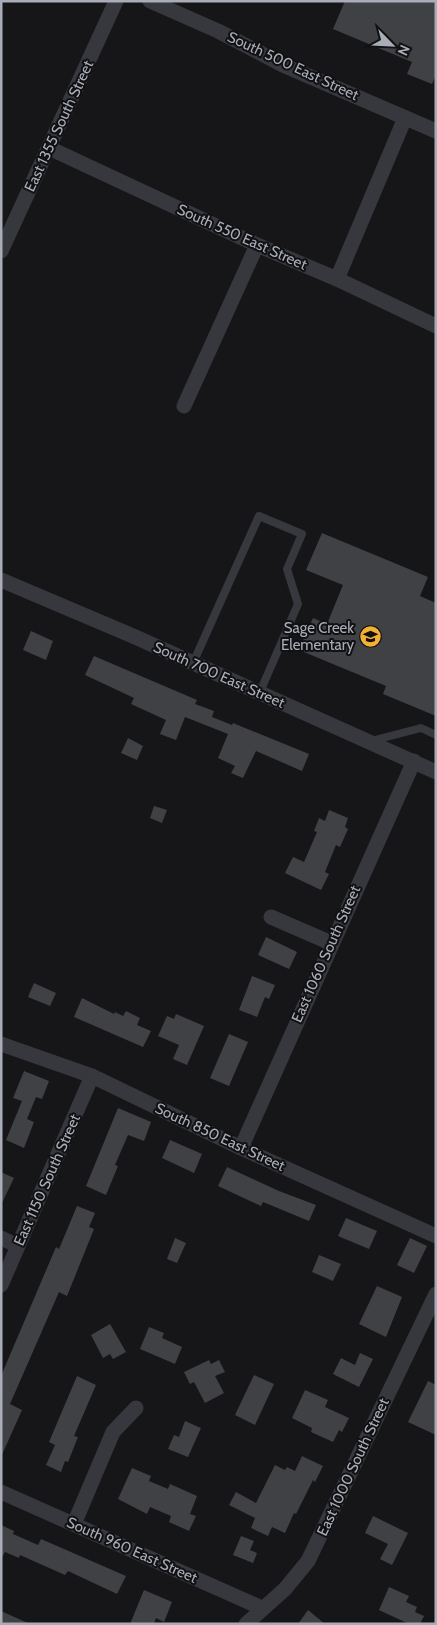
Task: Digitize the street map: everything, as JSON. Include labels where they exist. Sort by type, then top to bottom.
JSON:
[{"type":"street","name":"East 1355 South Street","points":[[1,251],[116,1]]},
{"type":"street","name":"South 500 East Street","points":[[150,1],[218,31],[283,65],[436,131]]},
{"type":"street","points":[[337,279],[405,118]]},
{"type":"street","name":"South 550 East Street","points":[[49,148],[256,245],[337,279],[436,326]]},
{"type":"street","points":[[184,406],[256,245]]},
{"type":"street","name":"South 700 East Street","points":[[1,580],[260,692],[436,772]]},
{"type":"street","name":"East 1060 South Street","points":[[241,1148],[414,761]]},
{"type":"street","points":[[271,918],[331,943]]},
{"type":"street","name":"South 850 East Street","points":[[1,1044],[92,1076],[241,1148],[436,1236]]},
{"type":"street","name":"East 1150 South Street","points":[[1,1285],[92,1076]]},
{"type":"street","points":[[1,1238],[18,1246]]},
{"type":"street","name":"East 1000 South Street","points":[[246,1624],[292,1583],[308,1561],[436,1294]]},
{"type":"street","points":[[74,1524],[113,1432],[136,1408]]},
{"type":"street","name":"South 960 East Street","points":[[1,1492],[262,1608]]},
{"type":"lane","points":[[193,664],[259,516],[294,530],[302,534],[287,569],[298,604],[260,692]]},
{"type":"lane","points":[[369,741],[421,728],[436,735]]},
{"type":"building","points":[[345,1],[436,1],[436,75],[432,84],[407,74],[412,62],[333,29]]},
{"type":"building","name":"Sage Creek Elementary","points":[[322,533],[428,577],[420,596],[436,603],[436,716],[383,694],[386,686],[299,650],[313,618],[327,624],[343,585],[306,570]]},
{"type":"building","points":[[31,631],[53,641],[46,660],[23,650]]},
{"type":"building","points":[[94,656],[197,700],[195,704],[214,711],[212,717],[232,725],[233,723],[309,754],[302,771],[256,751],[243,778],[231,773],[235,766],[218,758],[228,734],[185,717],[176,740],[160,734],[166,720],[131,704],[134,698],[85,675]]},
{"type":"building","points":[[128,738],[143,746],[137,760],[121,753]]},
{"type":"building","points":[[154,806],[167,810],[162,823],[150,818]]},
{"type":"building","points":[[329,810],[348,818],[345,827],[348,829],[340,847],[336,845],[325,872],[329,874],[321,890],[285,873],[293,857],[304,862],[317,832],[314,831],[319,818],[325,821]]},
{"type":"building","points":[[266,937],[297,952],[289,969],[258,955]]},
{"type":"building","points":[[252,976],[275,985],[269,999],[265,997],[257,1017],[239,1010]]},
{"type":"building","points":[[34,983],[56,993],[50,1006],[28,997]]},
{"type":"building","points":[[82,998],[114,1014],[115,1012],[123,1016],[126,1011],[140,1018],[137,1025],[151,1031],[143,1047],[74,1017]]},
{"type":"building","points":[[176,1014],[204,1026],[187,1065],[173,1059],[179,1045],[158,1036],[167,1016],[174,1019]]},
{"type":"building","points":[[229,1034],[248,1042],[229,1086],[210,1078]]},
{"type":"building","points":[[24,1071],[49,1081],[42,1099],[36,1097],[27,1119],[34,1122],[24,1148],[6,1140],[22,1101],[13,1098]]},
{"type":"building","points":[[118,1108],[151,1122],[144,1141],[128,1135],[115,1165],[118,1166],[106,1195],[86,1186]]},
{"type":"building","points":[[170,1140],[202,1154],[194,1173],[162,1158]]},
{"type":"building","points":[[227,1167],[279,1191],[316,1205],[309,1221],[263,1202],[261,1206],[218,1186]]},
{"type":"building","points":[[1,1172],[14,1178],[1,1205]]},
{"type":"building","points":[[77,1206],[95,1213],[89,1227],[94,1229],[67,1296],[59,1292],[10,1404],[22,1410],[1,1457],[1,1376],[56,1247],[59,1249]]},
{"type":"building","points":[[346,1218],[377,1231],[369,1249],[338,1236]]},
{"type":"building","points":[[175,1238],[186,1243],[177,1263],[167,1259]]},
{"type":"building","points":[[410,1238],[427,1246],[414,1273],[397,1265]]},
{"type":"building","points":[[319,1255],[341,1264],[333,1281],[312,1272]]},
{"type":"building","points":[[377,1286],[402,1297],[386,1337],[359,1324]]},
{"type":"building","points":[[110,1324],[126,1352],[113,1359],[110,1354],[103,1358],[91,1335]]},
{"type":"building","points":[[149,1327],[164,1333],[162,1338],[182,1347],[175,1364],[140,1349]]},
{"type":"building","points":[[360,1353],[373,1359],[359,1387],[333,1374],[341,1358],[355,1365]]},
{"type":"building","points":[[209,1360],[211,1364],[219,1360],[225,1372],[215,1376],[224,1393],[205,1403],[194,1382],[190,1384],[184,1372]]},
{"type":"building","points":[[254,1375],[274,1384],[255,1425],[235,1415]]},
{"type":"building","points":[[77,1376],[96,1385],[74,1436],[78,1437],[68,1462],[65,1461],[61,1472],[46,1465],[55,1445],[49,1442]]},
{"type":"building","points":[[428,1381],[436,1385],[436,1435],[408,1422]]},
{"type":"building","points":[[305,1390],[328,1400],[325,1407],[349,1418],[342,1432],[339,1430],[333,1442],[311,1432],[312,1428],[292,1418]]},
{"type":"building","points":[[185,1421],[201,1428],[188,1457],[168,1449],[174,1435],[179,1437]]},
{"type":"building","points":[[302,1456],[323,1466],[315,1482],[313,1480],[296,1514],[294,1513],[285,1533],[272,1527],[268,1536],[251,1528],[255,1518],[229,1505],[236,1492],[256,1503],[275,1465],[285,1470],[287,1467],[295,1471]]},
{"type":"building","points":[[132,1468],[151,1476],[149,1481],[168,1489],[170,1484],[197,1496],[190,1514],[196,1516],[189,1531],[169,1522],[171,1516],[150,1507],[147,1514],[118,1499]]},
{"type":"building","points":[[373,1516],[408,1533],[392,1565],[380,1559],[388,1544],[365,1533]]},
{"type":"building","points":[[1,1525],[14,1531],[13,1534],[38,1545],[41,1539],[126,1576],[117,1594],[68,1571],[65,1575],[20,1555],[19,1558],[5,1552],[1,1559]]},
{"type":"building","points":[[241,1536],[254,1541],[250,1550],[257,1553],[253,1563],[233,1555]]},
{"type":"building","points":[[389,1587],[409,1596],[406,1602],[417,1607],[415,1612],[424,1616],[420,1624],[409,1624],[379,1610]]},
{"type":"building","points":[[144,1590],[172,1602],[164,1622],[156,1618],[154,1624],[130,1624]]},
{"type":"building","points":[[308,1610],[325,1624],[298,1624]]},
{"type":"building","points":[[1,1611],[30,1624],[1,1624]]},
{"type":"place","name":"Sage Creek Elementary","points":[[370,637]]}]
